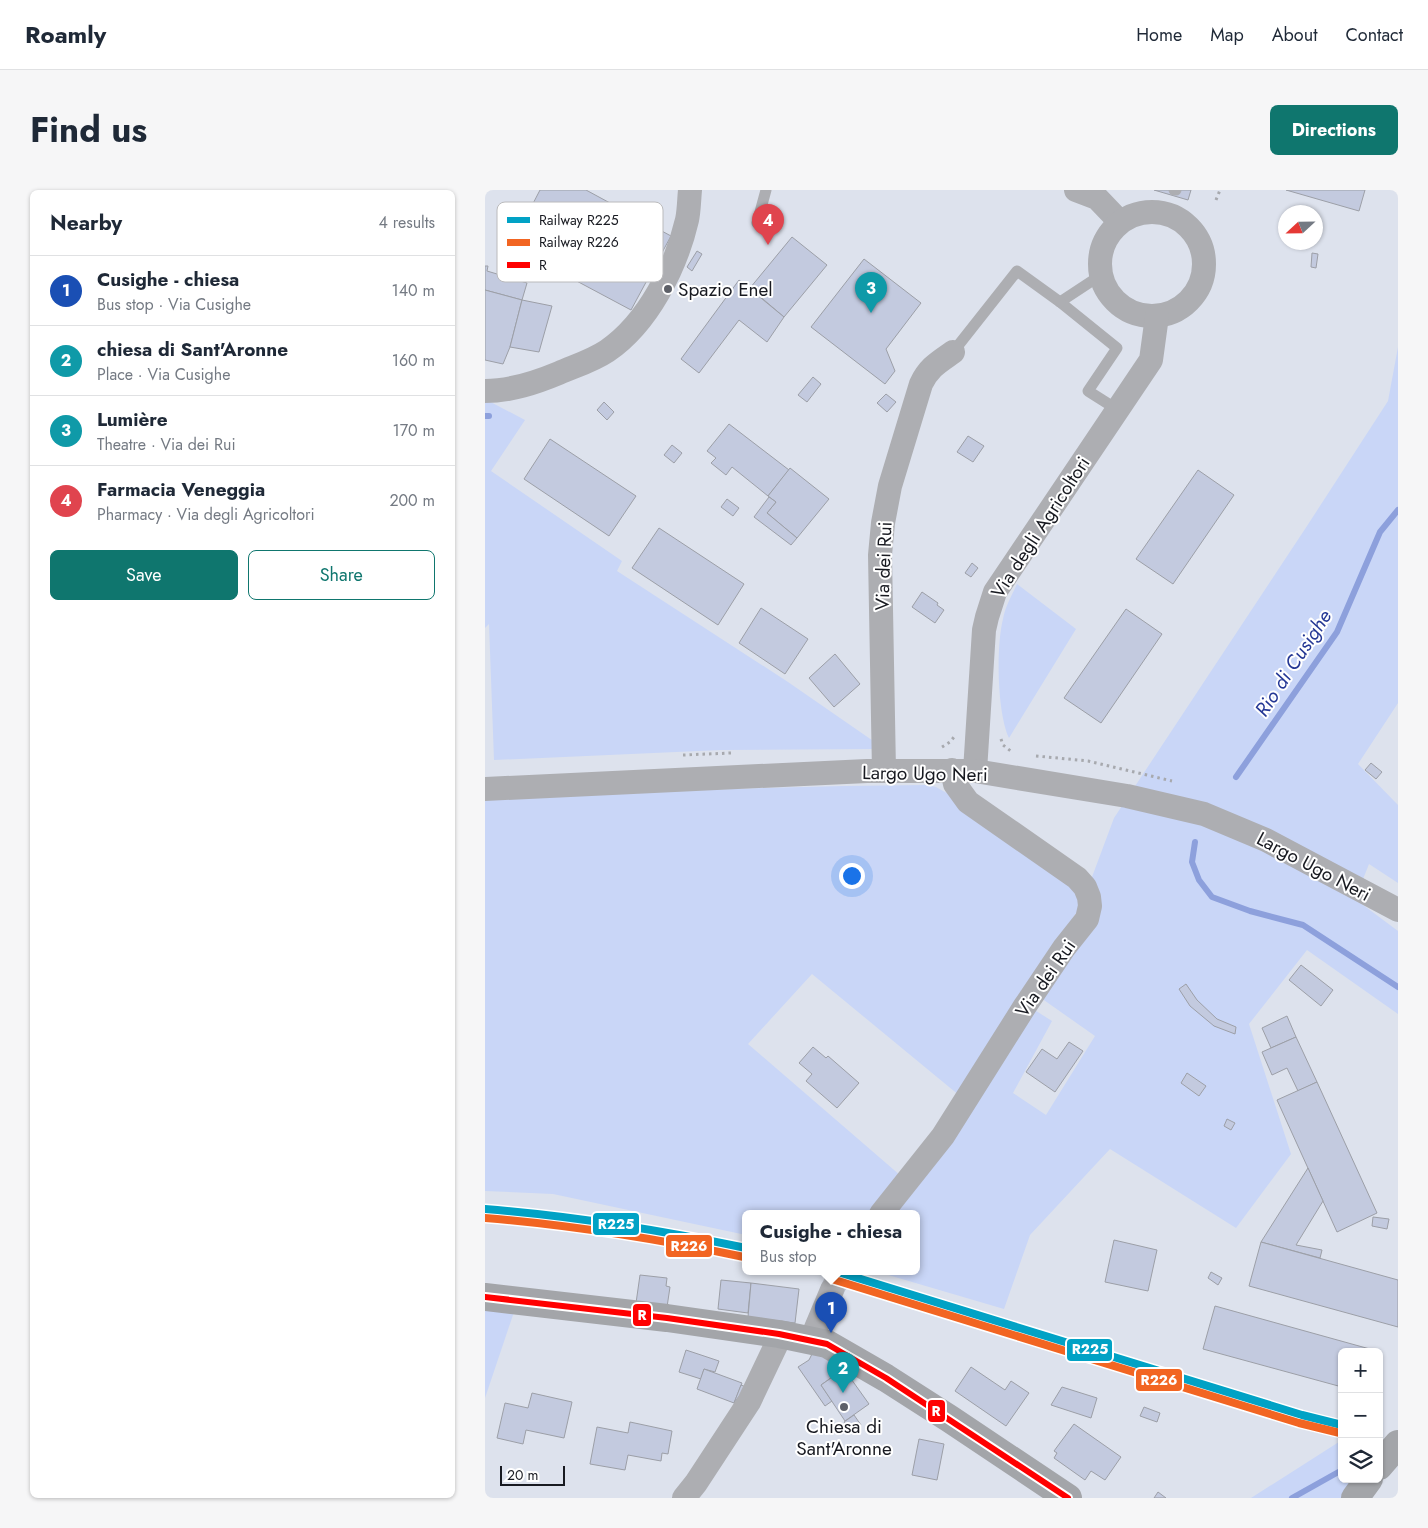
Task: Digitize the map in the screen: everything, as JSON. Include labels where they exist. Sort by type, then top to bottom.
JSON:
[{"type":"street","points":[[663,282],[676,257],[688,219],[690,190]]},
{"type":"street","points":[[1076,190],[1097,198],[1120,222]]},
{"type":"street","points":[[1151,211],[1168,214],[1183,221],[1196,234],[1203,251],[1205,269],[1200,286],[1189,301],[1174,312],[1157,316],[1135,313],[1116,302],[1107,289],[1101,275],[1100,260],[1103,246],[1109,233],[1120,222],[1135,214],[1151,211]]},
{"type":"street","points":[[485,391],[511,389],[536,382],[593,359],[624,338],[649,308],[663,282]]},
{"type":"street","name":"Via degli Agricoltori","points":[[963,771],[984,630],[995,592],[1151,360],[1157,316]]},
{"type":"street","name":"Via dei Rui","points":[[884,771],[880,555],[883,523],[890,486],[921,384],[931,367],[953,352]]},
{"type":"street","name":"Largo Ugo Neri","points":[[485,789],[884,771],[963,771],[1127,796],[1204,814],[1267,840],[1398,910]]},
{"type":"street","name":"Via dei Rui","points":[[884,1210],[943,1136],[1025,1006],[1064,948],[1087,919],[1091,906],[1085,887],[1077,878],[968,802],[955,784],[963,771]]},
{"type":"street","points":[[811,1340],[832,1290]]},
{"type":"street","points":[[485,1297],[667,1318],[779,1334],[827,1344],[886,1378],[1068,1498]]},
{"type":"street","points":[[684,1498],[749,1402],[777,1343],[779,1334]]},
{"type":"street","points":[[1383,1461],[1398,1444]]},
{"type":"street","points":[[1355,1498],[1366,1483]]},
{"type":"lane","points":[[757,223],[766,190]]},
{"type":"lane","points":[[953,352],[1017,271],[1060,302],[1117,348],[1088,391],[1118,410]]},
{"type":"lane","points":[[1060,302],[1101,275]]},
{"type":"path","points":[[1217,200],[1220,190]]},
{"type":"path","points":[[937,749],[950,742],[957,730]]},
{"type":"path","points":[[676,755],[734,753]]},
{"type":"shaded area","points":[[1398,347],[1398,703],[1358,764],[1398,805],[1398,883],[1369,864],[1355,899],[1398,931],[1398,1014],[1307,950],[1249,1024],[1291,1154],[1236,1228],[1110,1149],[1030,1235],[1004,1309],[888,1275],[920,1275],[920,1210],[897,1210],[1033,1009],[1052,1021],[1013,1093],[1046,1115],[1095,1036],[1041,998],[1096,904],[1092,877],[1114,818],[1388,401]]},
{"type":"shaded area","points":[[485,399],[525,420],[491,471],[622,561],[617,571],[788,682],[879,745],[876,749],[721,750],[494,760],[489,624],[485,628]]},
{"type":"shaded area","points":[[1017,584],[1076,629],[1009,738],[1005,727],[1000,696],[999,646],[1004,615]]},
{"type":"shaded area","points":[[927,785],[936,787],[952,796],[1073,881],[1080,907],[1021,997],[960,1096],[812,974],[748,1044],[901,1176],[876,1210],[742,1210],[742,1234],[553,1194],[485,1191],[485,800],[595,794]]},
{"type":"shaded area","points":[[485,1308],[514,1312],[485,1398]]},
{"type":"shaded area","points":[[1338,1443],[1338,1483],[1376,1483],[1365,1498],[1251,1498]]},
{"type":"building","points":[[540,190],[586,190],[608,202],[534,202]]},
{"type":"building","points":[[1154,190],[1191,190],[1188,200]]},
{"type":"building","points":[[1286,190],[1365,190],[1359,211]]},
{"type":"building","points":[[663,232],[671,236],[663,251]]},
{"type":"building","points":[[792,237],[827,265],[784,317],[750,288]]},
{"type":"building","points":[[697,251],[702,254],[692,271],[687,267]]},
{"type":"building","points":[[1312,253],[1318,254],[1316,268],[1311,267]]},
{"type":"building","points":[[864,259],[921,303],[886,349],[895,371],[885,384],[811,327]]},
{"type":"building","points":[[485,266],[488,266],[487,271],[497,274],[497,282],[527,283],[522,300],[485,290]]},
{"type":"building","points":[[739,280],[784,317],[767,342],[739,320],[699,373],[681,359]]},
{"type":"building","points":[[578,282],[646,282],[631,310]]},
{"type":"building","points":[[485,290],[522,300],[510,347],[503,364],[485,360]]},
{"type":"building","points":[[522,300],[552,306],[539,352],[510,347]]},
{"type":"building","points":[[813,377],[821,384],[807,402],[798,395]]},
{"type":"building","points":[[886,394],[896,402],[887,412],[877,403]]},
{"type":"building","points":[[604,402],[614,412],[607,420],[597,410]]},
{"type":"building","points":[[729,424],[789,470],[768,496],[732,467],[726,475],[711,463],[716,458],[707,451]]},
{"type":"building","points":[[968,436],[984,446],[973,462],[957,452]]},
{"type":"building","points":[[550,439],[636,496],[609,536],[524,479]]},
{"type":"building","points":[[672,445],[682,453],[674,463],[664,455]]},
{"type":"building","points":[[790,468],[829,499],[797,538],[767,513],[776,502],[768,496]]},
{"type":"building","points":[[1198,470],[1234,495],[1173,584],[1136,559]]},
{"type":"building","points":[[769,497],[776,502],[767,513],[797,538],[791,545],[754,517]]},
{"type":"building","points":[[727,499],[739,508],[733,516],[721,507]]},
{"type":"building","points":[[659,528],[744,584],[718,625],[632,568]]},
{"type":"building","points":[[972,563],[978,568],[971,577],[965,573]]},
{"type":"building","points":[[922,592],[938,603],[937,605],[944,610],[935,623],[912,607]]},
{"type":"building","points":[[761,608],[808,639],[785,674],[739,643]]},
{"type":"building","points":[[1126,609],[1162,634],[1101,723],[1064,698]]},
{"type":"building","points":[[835,654],[860,684],[834,707],[809,678]]},
{"type":"building","points":[[1371,763],[1382,772],[1376,779],[1365,770]]},
{"type":"building","points":[[1301,965],[1333,990],[1321,1006],[1289,980]]},
{"type":"building","points":[[1186,984],[1197,1000],[1217,1019],[1236,1027],[1235,1034],[1214,1026],[1190,1006],[1179,989]]},
{"type":"building","points":[[1287,1016],[1296,1037],[1271,1048],[1262,1028]]},
{"type":"building","points":[[1296,1037],[1317,1082],[1298,1091],[1287,1068],[1272,1075],[1262,1052]]},
{"type":"building","points":[[1069,1042],[1083,1051],[1055,1092],[1026,1072],[1042,1049],[1057,1059]]},
{"type":"building","points":[[813,1047],[826,1058],[828,1056],[859,1083],[837,1108],[806,1081],[812,1074],[799,1063]]},
{"type":"building","points":[[1187,1073],[1206,1086],[1199,1096],[1181,1083]]},
{"type":"building","points":[[1317,1082],[1377,1213],[1337,1232],[1277,1100]]},
{"type":"building","points":[[1227,1119],[1235,1123],[1231,1130],[1224,1126]]},
{"type":"building","points":[[1308,1168],[1323,1201],[1296,1245],[1322,1250],[1320,1258],[1261,1242]]},
{"type":"building","points":[[1373,1217],[1389,1219],[1387,1229],[1372,1226]]},
{"type":"building","points":[[1114,1240],[1157,1250],[1148,1291],[1105,1282]]},
{"type":"building","points":[[1261,1242],[1398,1280],[1398,1327],[1249,1286]]},
{"type":"building","points":[[1211,1272],[1222,1278],[1218,1285],[1208,1278]]},
{"type":"building","points":[[640,1275],[667,1278],[666,1286],[670,1287],[667,1307],[636,1303]]},
{"type":"building","points":[[721,1280],[751,1283],[748,1313],[718,1309]]},
{"type":"building","points":[[751,1283],[799,1289],[795,1323],[748,1317]]},
{"type":"building","points":[[1215,1306],[1366,1348],[1338,1348],[1338,1386],[1203,1349]]},
{"type":"building","points":[[686,1350],[719,1361],[715,1372],[704,1369],[701,1379],[679,1372]]},
{"type":"building","points":[[823,1350],[839,1372],[821,1385],[832,1401],[825,1406],[798,1367],[809,1360],[812,1354]]},
{"type":"building","points":[[971,1367],[1005,1390],[1011,1381],[1029,1393],[1006,1426],[955,1391]]},
{"type":"building","points":[[704,1369],[742,1383],[734,1403],[697,1389]]},
{"type":"building","name":"Chiesa di Sant'Aronne","points":[[844,1369],[869,1404],[845,1421],[821,1385]]},
{"type":"building","points":[[741,1385],[746,1387],[734,1403]]},
{"type":"building","points":[[1062,1387],[1097,1398],[1091,1418],[1051,1405]]},
{"type":"building","points":[[532,1393],[572,1402],[564,1438],[526,1430],[523,1444],[497,1438],[505,1403],[528,1408]]},
{"type":"building","points":[[1144,1407],[1160,1413],[1157,1422],[1140,1416]]},
{"type":"building","points":[[854,1415],[861,1425],[851,1432],[844,1422]]},
{"type":"building","points":[[630,1422],[672,1431],[668,1454],[662,1453],[661,1461],[628,1455],[625,1470],[590,1464],[597,1427],[628,1433]]},
{"type":"building","points":[[1074,1424],[1121,1457],[1105,1480],[1091,1471],[1085,1480],[1054,1458],[1057,1453],[1054,1451]]},
{"type":"building","points":[[919,1439],[944,1444],[937,1480],[912,1475]]},
{"type":"building","points":[[1158,1492],[1166,1498],[1154,1498]]},
{"type":"waterway","name":"Rio di Cusighe","points":[[1236,777],[1337,632],[1380,532],[1398,510]]},
{"type":"waterway","name":"Rio di Cusighe","points":[[1195,842],[1192,862],[1199,880],[1212,897],[1250,911],[1303,925],[1398,987]]},
{"type":"waterway","name":"Rio di Cusighe","points":[[1292,1498],[1338,1472]]},
{"type":"tunnel","points":[[832,1290],[840,1275]]},
{"type":"rail line","name":"R225","points":[[485,1209],[616,1224],[742,1247]]},
{"type":"rail line","name":"R226","points":[[485,1218],[615,1233],[742,1257]]},
{"type":"rail line","name":"R225","points":[[848,1275],[1302,1415],[1338,1424]]},
{"type":"rail line","name":"R226","points":[[835,1280],[1299,1423],[1338,1433]]},
{"type":"transit line","name":"R","points":[[485,1297],[667,1318],[779,1334],[827,1344],[886,1378],[1068,1498]]},
{"type":"place","name":"Farmacia Veneggia","points":[[768,245]]},
{"type":"place","name":"Spazio Enel","points":[[668,289]]},
{"type":"place","name":"Lumière","points":[[871,313]]},
{"type":"place","name":"Cusighe - chiesa","points":[[831,1333]]},
{"type":"place","name":"chiesa di Sant'Aronne","points":[[843,1393]]},
{"type":"place","name":"Chiesa di Sant'Aronne","points":[[844,1407]]}]
